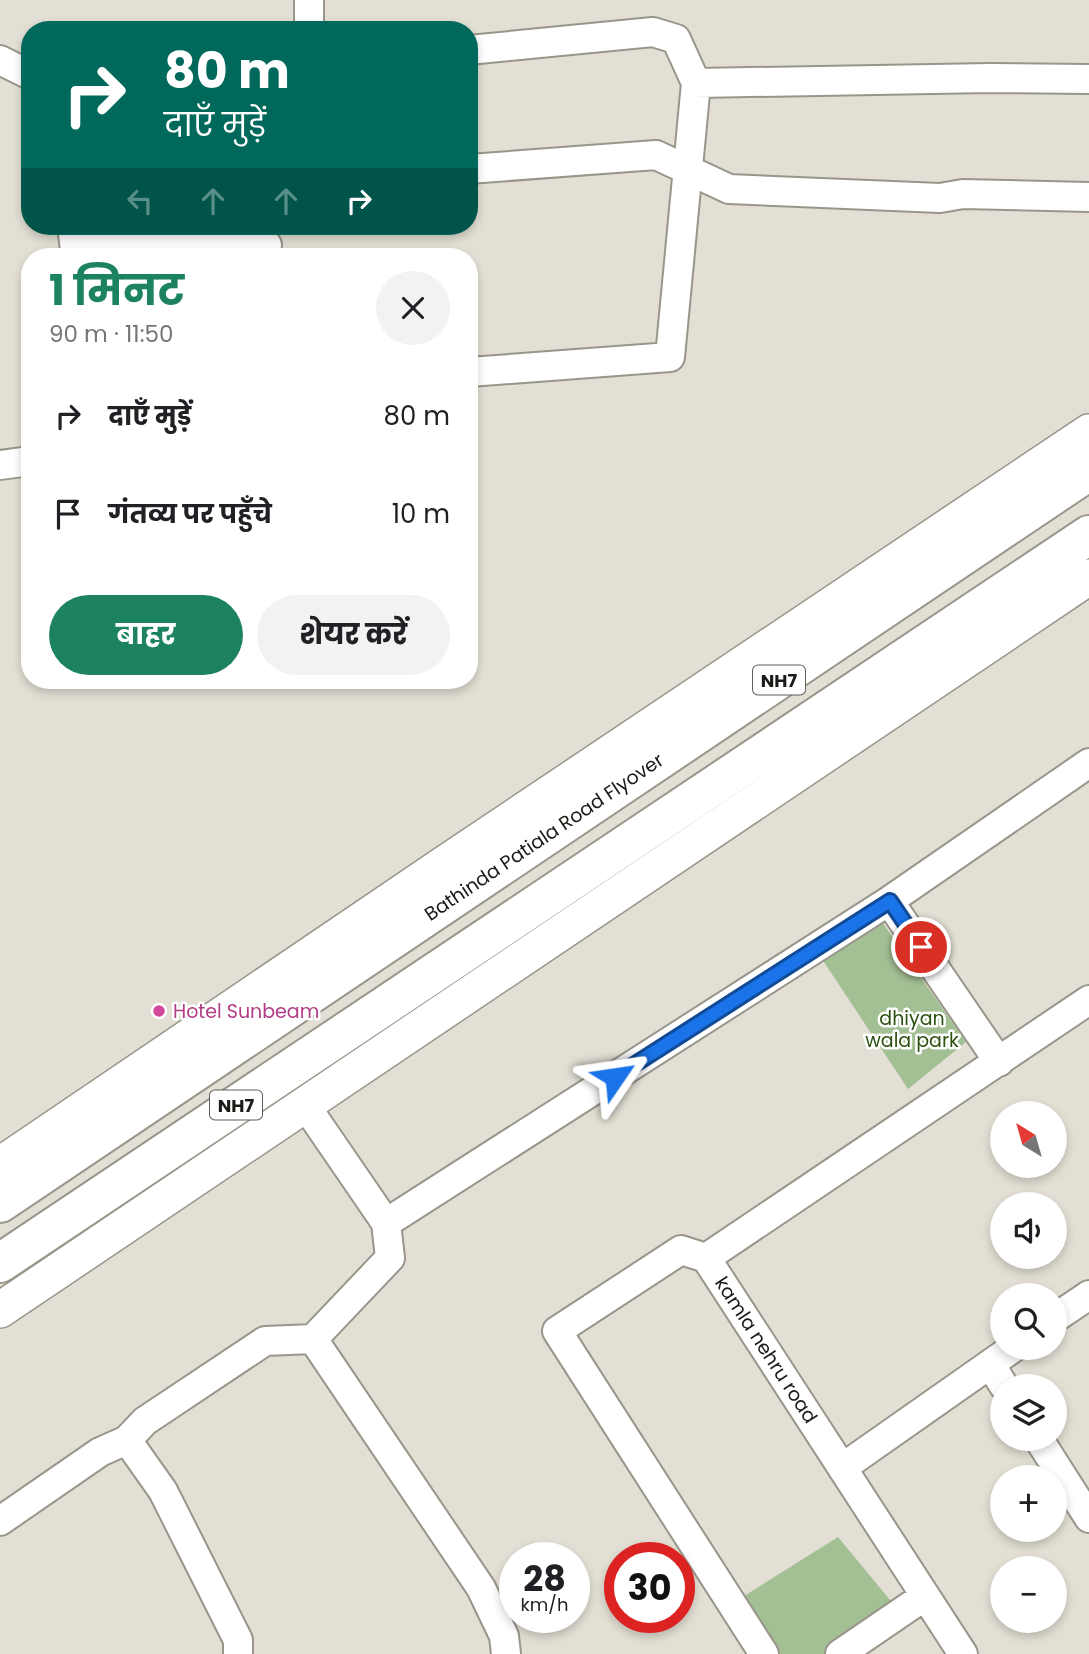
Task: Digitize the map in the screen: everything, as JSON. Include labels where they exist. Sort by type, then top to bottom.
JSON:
[{"type":"highway","name":"Bathinda Patiala Road Flyover","points":[[0,1203],[1089,471]]},
{"type":"highway","name":"NH7","points":[[0,1263],[1089,535]]},
{"type":"street","points":[[309,0],[309,21]]},
{"type":"street","points":[[478,49],[653,32],[676,39],[696,83],[670,357],[478,371]]},
{"type":"street","points":[[0,60],[21,70]]},
{"type":"street","points":[[696,83],[1089,79]]},
{"type":"street","points":[[478,168],[656,155],[729,188],[940,198],[963,194],[1089,197]]},
{"type":"street","points":[[104,248],[222,240],[270,243]]},
{"type":"street","points":[[0,1165],[1089,432]]},
{"type":"street","points":[[0,464],[21,462]]},
{"type":"street","points":[[0,1310],[1089,577]]},
{"type":"street","points":[[386,1223],[890,901],[1089,763]]},
{"type":"street","points":[[890,901],[999,1062]]},
{"type":"street","name":"kamla nehru road","points":[[963,1654],[706,1258],[1089,1000]]},
{"type":"street","points":[[0,1521],[100,1452],[127,1440],[145,1421],[265,1341],[313,1339],[390,1258],[386,1223],[312,1115],[308,1103]]},
{"type":"street","points":[[706,1258],[681,1250],[556,1331],[764,1654]]},
{"type":"street","points":[[1067,1310],[1089,1295]]},
{"type":"street","points":[[313,1339],[481,1588],[504,1636],[506,1654]]},
{"type":"street","points":[[842,1468],[990,1379]]},
{"type":"street","points":[[127,1440],[163,1491],[238,1640],[238,1654]]},
{"type":"street","points":[[1050,1451],[1079,1482],[1089,1518]]},
{"type":"street","points":[[839,1654],[925,1596]]},
{"type":"green space","name":"dhiyan wala park","points":[[875,912],[966,1042],[908,1089],[818,953]]},
{"type":"green space","points":[[838,1537],[895,1606],[824,1654],[775,1654],[741,1598]]},
{"type":"place","name":"Hotel Sunbeam","points":[[159,1011]]},
{"type":"route","points":[[615,1077],[890,901],[921,947]]}]
